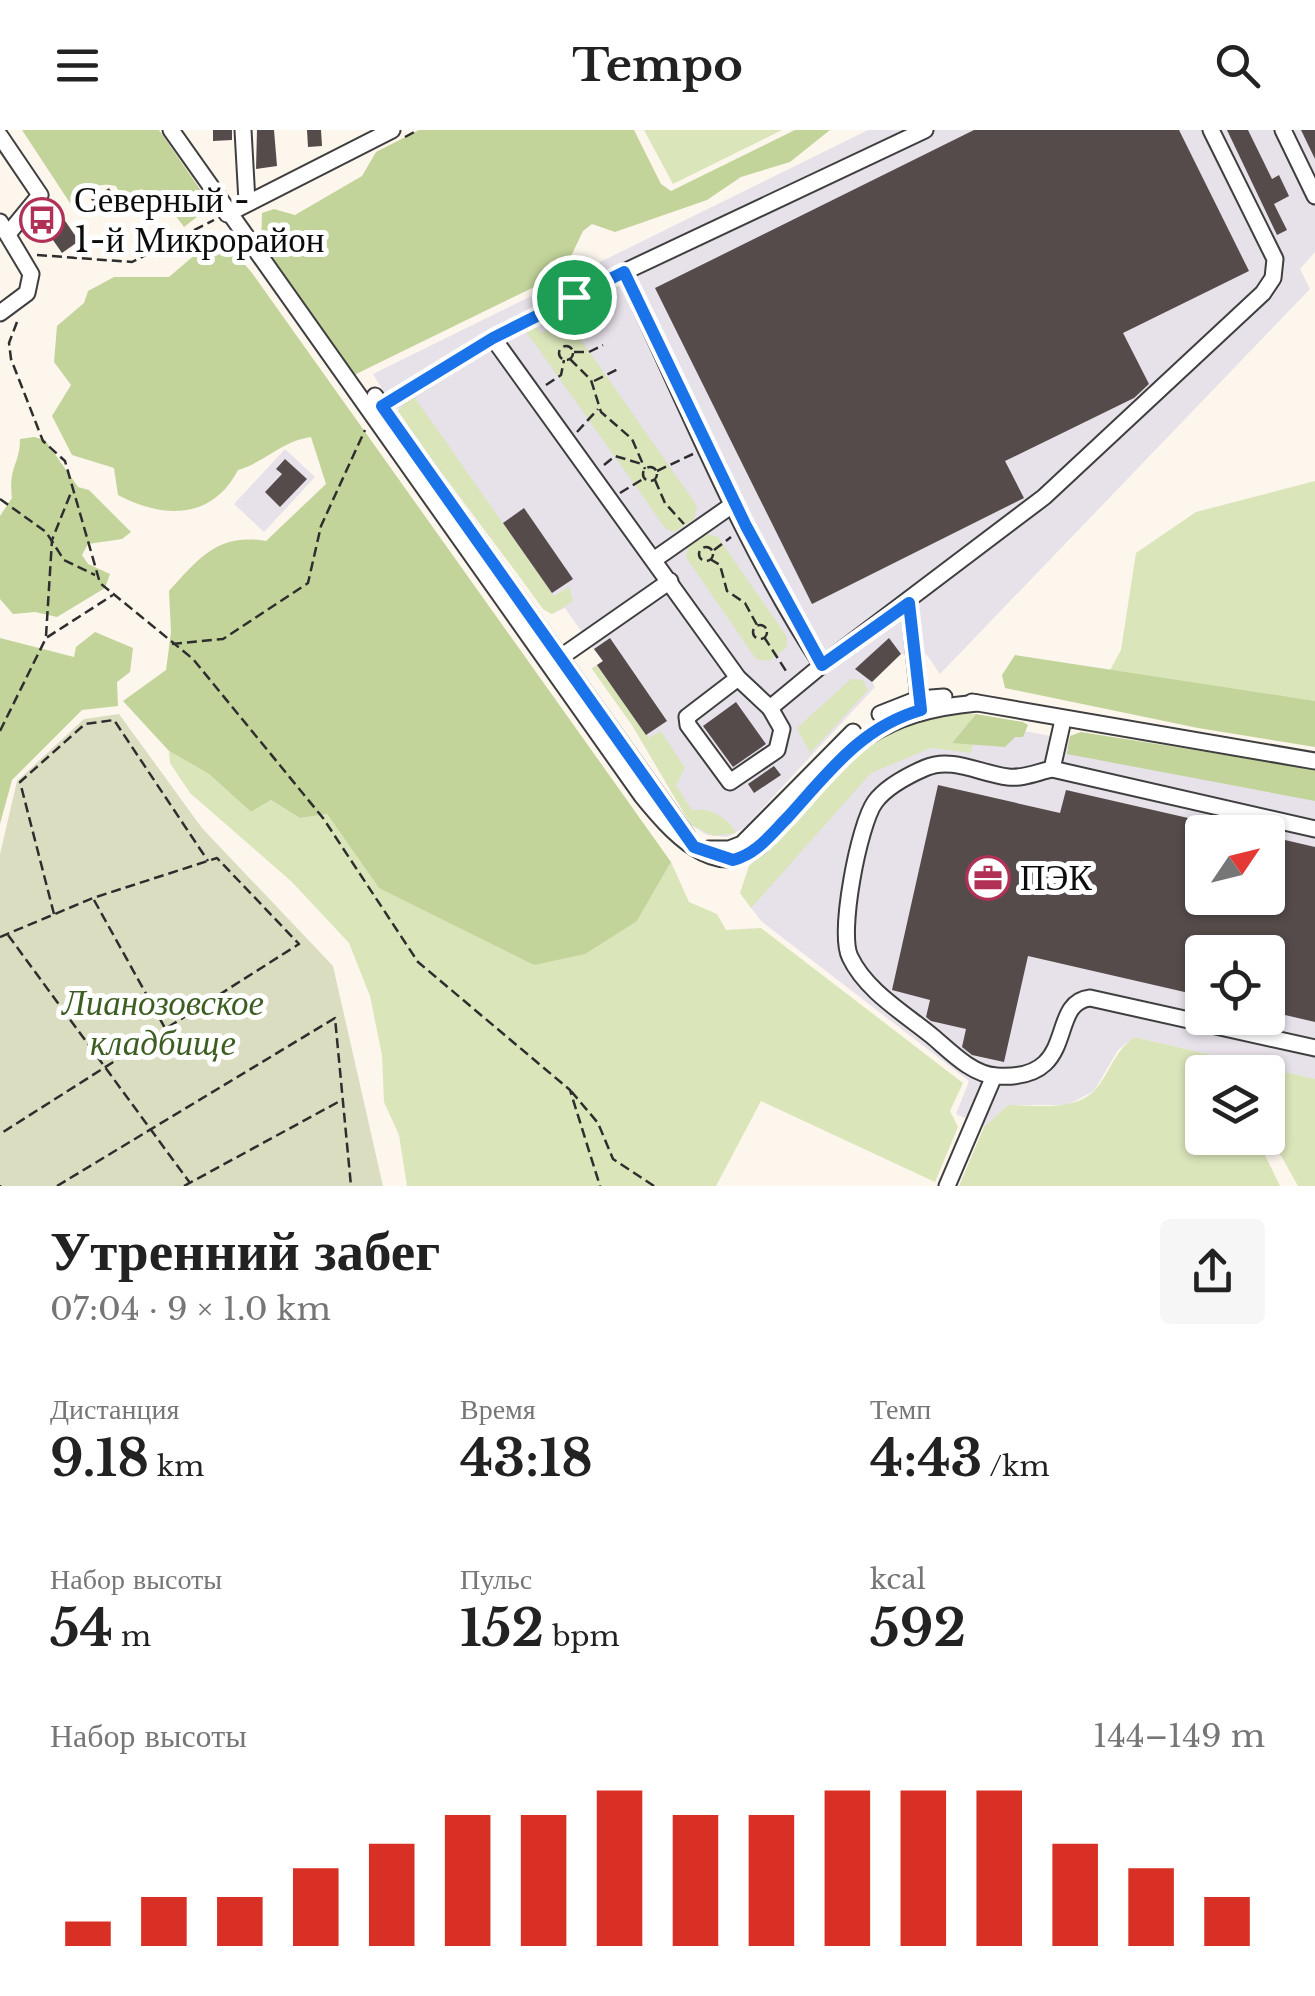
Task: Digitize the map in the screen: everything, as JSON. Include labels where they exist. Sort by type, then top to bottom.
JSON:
[{"type":"street","points":[[172,130],[224,215],[376,406],[561,657],[694,847]]},
{"type":"street","points":[[243,130],[247,202]]},
{"type":"street","points":[[376,406],[493,338],[624,272],[925,130]]},
{"type":"street","points":[[770,708],[1044,497],[1173,381],[1273,278],[1275,259],[1210,130]]},
{"type":"street","points":[[1283,130],[1315,196]]},
{"type":"street","points":[[224,215],[382,132]]},
{"type":"street","points":[[0,136],[40,195],[4,228],[32,258],[27,293],[0,313]]},
{"type":"street","points":[[624,272],[746,526],[822,665]]},
{"type":"street","points":[[493,338],[738,678],[770,708],[782,730],[777,750],[730,782],[688,725],[687,716],[738,678]]},
{"type":"street","points":[[376,406],[398,455],[642,796],[678,838],[694,847],[723,859],[744,858],[860,740],[919,704]]},
{"type":"street","points":[[655,559],[735,504]]},
{"type":"street","points":[[561,657],[670,581]]},
{"type":"street","points":[[909,603],[919,704]]},
{"type":"street","points":[[723,859],[745,846],[854,732],[919,704],[977,703],[1315,762]]},
{"type":"street","points":[[1052,770],[1063,720]]},
{"type":"street","points":[[1315,829],[1052,770],[1010,778],[938,764],[882,794],[869,812],[844,927],[849,956],[867,982],[965,1064],[994,1076],[1044,1066],[1055,1055],[1070,1010],[1079,1000],[1090,998],[1315,1048]]},
{"type":"street","points":[[694,847],[729,849],[756,831]]},
{"type":"street","points":[[947,1186],[994,1076]]},
{"type":"path","points":[[32,258],[132,262],[224,215]]},
{"type":"path","points":[[17,322],[9,343],[23,397],[43,440],[64,461],[97,575]]},
{"type":"path","points":[[603,345],[589,352],[573,352],[567,346],[560,348],[559,354],[593,382],[599,408],[632,439],[644,467],[644,478]]},
{"type":"path","points":[[534,394],[561,375],[573,352]]},
{"type":"path","points":[[593,382],[618,369]]},
{"type":"path","points":[[170,644],[223,639],[308,583],[321,526],[376,406]]},
{"type":"path","points":[[567,439],[590,422],[599,408]]},
{"type":"path","points":[[592,473],[616,456],[657,471],[708,446]]},
{"type":"path","points":[[657,471],[655,480],[664,504],[692,534]]},
{"type":"path","points":[[610,498],[644,478],[655,480]]},
{"type":"path","points":[[0,731],[46,638],[52,540],[73,486]]},
{"type":"path","points":[[0,499],[36,523],[64,560],[97,575],[170,644],[193,659],[323,818],[418,962],[570,1090],[598,1123],[614,1159],[654,1186]]},
{"type":"path","points":[[710,560],[712,550],[746,526]]},
{"type":"path","points":[[712,550],[704,546],[699,553],[701,559],[720,565],[728,592],[745,602],[757,625],[766,628],[764,637],[796,687]]},
{"type":"path","points":[[46,638],[115,594]]},
{"type":"path","points":[[757,625],[754,635],[764,637]]},
{"type":"path","points":[[54,914],[20,782],[85,724],[114,720],[209,862]]},
{"type":"path","points":[[0,937],[94,898],[217,858],[299,944],[0,1134]]},
{"type":"path","points":[[94,898],[134,964],[165,1030]]},
{"type":"path","points":[[8,934],[190,1183]]},
{"type":"path","points":[[56,1186],[148,1127],[335,1018],[351,1186]]},
{"type":"path","points":[[570,1090],[600,1186]]},
{"type":"path","points":[[184,1186],[341,1101]]},
{"type":"shaded area","points":[[868,130],[1315,130],[1315,252],[1300,269],[1310,289],[940,674],[927,655],[901,654],[884,666],[872,682],[875,687],[744,828],[727,837],[707,835],[691,825],[632,725],[592,668],[602,661],[565,608],[552,614],[543,609],[462,495],[441,475],[398,411],[400,403],[392,392],[384,392],[373,374]]},
{"type":"shaded area","points":[[285,449],[315,477],[264,532],[234,504]]},
{"type":"shaded area","points":[[944,716],[1315,786],[1315,1079],[1285,1072],[1285,1055],[1212,1055],[1134,1037],[1118,1050],[1094,1091],[1067,1105],[1008,1105],[984,1127],[956,1114],[969,1081],[761,921],[740,893],[862,751]]},
{"type":"green space","points":[[22,130],[159,130],[207,201],[202,213],[184,227],[170,209],[142,189],[121,196],[116,186],[108,185],[91,188],[70,203]]},
{"type":"green space","points":[[419,130],[634,130],[661,184],[671,191],[795,130],[830,130],[790,162],[741,177],[707,200],[615,232],[592,224],[583,231],[563,273],[352,376],[261,246],[262,213],[274,209],[295,215],[362,176],[376,152]]},
{"type":"green space","points":[[644,130],[782,130],[673,184]]},
{"type":"green space","points":[[219,234],[252,273],[671,862],[637,921],[585,954],[534,965],[379,888],[327,814],[300,818],[271,800],[251,812],[209,774],[169,751],[123,701],[166,670],[171,632],[169,591],[180,579],[222,544],[249,539],[266,541],[326,484],[311,437],[238,470],[215,498],[200,506],[169,511],[152,508],[118,495],[114,468],[72,455],[52,416],[71,385],[54,362],[57,326],[84,303],[88,291],[114,277],[169,277]]},
{"type":"green space","points":[[576,305],[586,323],[575,331],[697,506],[694,519],[674,532],[666,529],[525,330],[536,325],[541,333],[548,329],[544,321],[561,313],[568,322],[574,318],[569,308]]},
{"type":"green space","points":[[413,395],[554,596],[569,587],[573,601],[552,614],[543,609],[398,411]]},
{"type":"green space","points":[[20,439],[45,440],[78,487],[89,490],[131,532],[122,539],[88,544],[82,555],[88,564],[110,574],[105,588],[57,617],[35,612],[13,614],[0,599],[0,516],[12,498]]},
{"type":"green space","points":[[1315,481],[1315,701],[1109,672],[1121,650],[1136,553],[1196,512]]},
{"type":"green space","points":[[707,534],[718,537],[787,637],[787,647],[769,661],[756,659],[686,557],[688,546]]},
{"type":"green space","points":[[95,632],[133,648],[130,672],[117,682],[118,706],[82,710],[12,780],[0,824],[0,638],[74,657],[76,647]]},
{"type":"green space","points":[[1015,655],[1315,701],[1315,747],[1198,728],[1005,688],[1002,675]]},
{"type":"green space","points":[[597,665],[649,738],[661,731],[685,768],[676,785],[692,811],[717,814],[736,833],[714,836],[691,825],[632,725],[592,669]]},
{"type":"green space","points":[[851,679],[863,680],[868,690],[810,753],[797,728]]},
{"type":"green space","points":[[935,712],[976,714],[952,742],[973,744],[971,753],[931,748],[871,773],[751,908],[740,893],[749,866],[859,748]]},
{"type":"green space","name":"Лианозовское кладбище","points":[[119,714],[202,828],[333,966],[383,1186],[0,1186],[0,854],[17,781],[84,719]]},
{"type":"green space","points":[[976,714],[1028,725],[1023,737],[1015,737],[1005,747],[952,743]]},
{"type":"green space","points":[[1081,732],[1315,769],[1315,801],[1067,754],[1070,736]]},
{"type":"green space","points":[[169,751],[209,774],[251,812],[271,800],[300,818],[327,814],[379,888],[637,921],[671,862],[689,902],[717,914],[726,930],[761,928],[963,1083],[950,1111],[958,1127],[935,1182],[761,1101],[716,1186],[407,1186],[399,1135],[384,1102],[382,1055],[370,996],[349,943],[292,882],[190,793],[170,763]]},
{"type":"green space","points":[[1134,1037],[1212,1055],[1185,1055],[1185,1155],[1265,1155],[1280,1186],[959,1186],[984,1127],[1008,1105],[1054,1106],[1076,1102],[1095,1090]]},
{"type":"green space","points":[[1285,1072],[1315,1079],[1315,1186],[1298,1186],[1281,1155],[1285,1155]]},
{"type":"building","points":[[213,130],[232,130],[232,140],[213,141]]},
{"type":"building","points":[[257,130],[274,130],[277,166],[256,169]]},
{"type":"building","points":[[307,130],[321,130],[322,146],[308,147]]},
{"type":"building","points":[[974,130],[1179,130],[1249,271],[1123,333],[1149,384],[1134,398],[1005,461],[1024,498],[812,604],[655,288]]},
{"type":"building","points":[[1227,130],[1248,130],[1272,179],[1279,175],[1289,196],[1274,204],[1287,230],[1277,235]]},
{"type":"building","points":[[1301,130],[1315,130],[1315,159]]},
{"type":"building","points":[[109,188],[117,201],[98,212],[91,199]]},
{"type":"building","points":[[61,215],[79,241],[62,253],[44,227]]},
{"type":"building","points":[[285,459],[307,479],[280,507],[265,492],[282,474],[276,469]]},
{"type":"building","points":[[524,508],[573,579],[552,593],[503,523]]},
{"type":"building","points":[[610,638],[667,721],[646,735],[597,665],[603,661],[594,649]]},
{"type":"building","points":[[889,638],[901,654],[872,682],[855,669]]},
{"type":"building","points":[[736,702],[766,744],[733,767],[703,726]]},
{"type":"building","points":[[774,766],[781,775],[754,793],[748,784]]},
{"type":"building","points":[[938,785],[1060,813],[1066,790],[1185,817],[1185,915],[1285,915],[1285,840],[1315,847],[1315,1022],[1285,1015],[1285,935],[1185,935],[1185,992],[1028,956],[1004,1062],[972,1055],[962,1047],[966,1029],[926,1017],[930,1000],[892,990]]},
{"type":"place","name":"Северный - 1-й Микрорайон","points":[[42,220]]},
{"type":"place","name":"ПЭК","points":[[988,878]]},
{"type":"route","points":[[624,272],[746,526],[800,632],[822,665],[909,603],[921,710],[878,726],[860,740],[744,858],[712,857],[694,847],[382,406],[493,338],[574,297],[624,272]]}]
